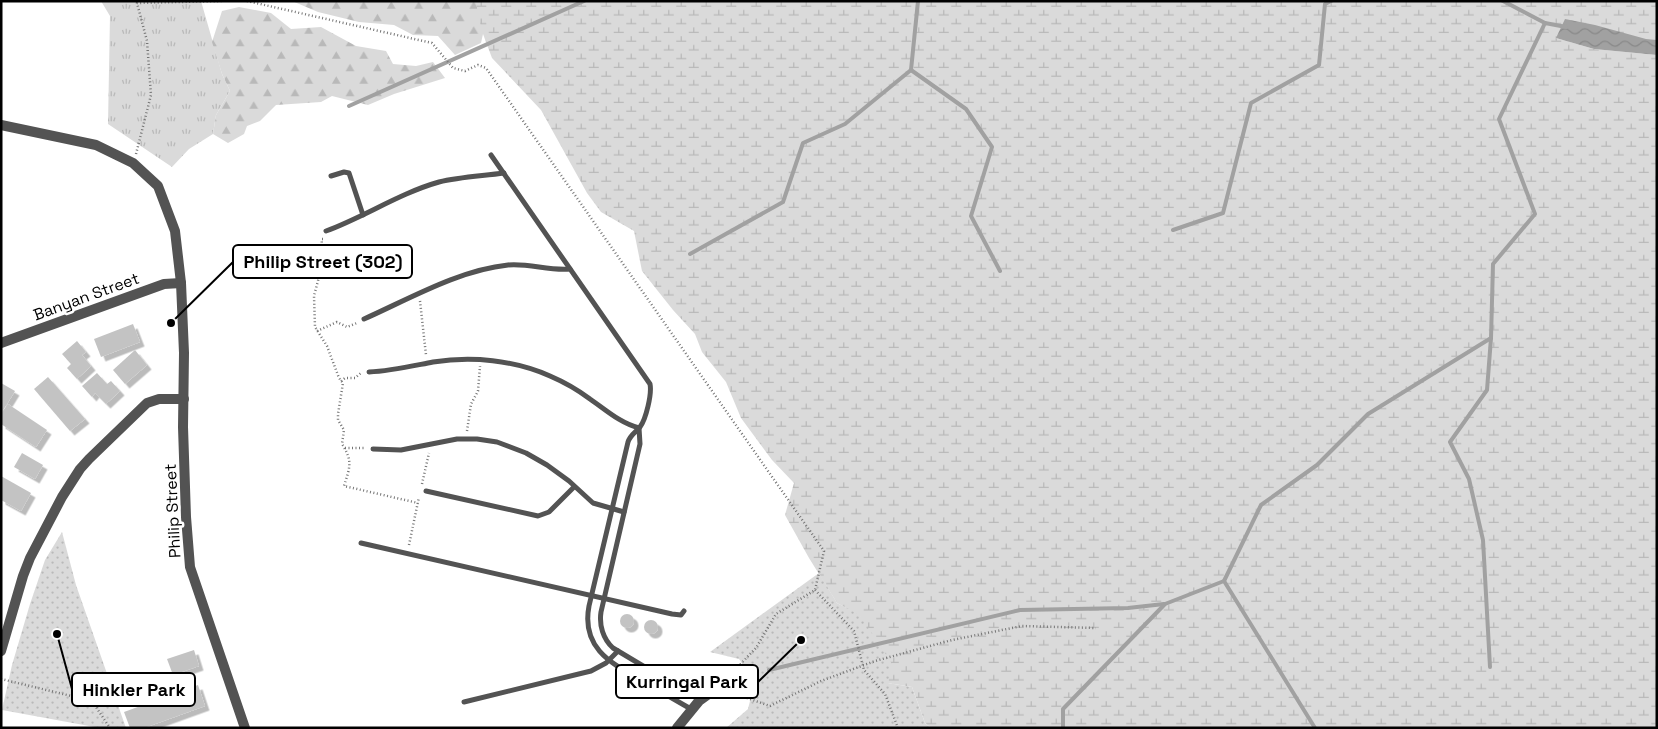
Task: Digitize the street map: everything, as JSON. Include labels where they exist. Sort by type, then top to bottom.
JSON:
[{"type":"street","name":"Philip Street","points":[[1,124],[96,145],[133,163],[158,186],[175,231],[181,283],[184,352],[186,517],[190,567],[245,728]]},
{"type":"street","name":"Banyan Street","points":[[1,343],[164,284],[181,283]]},
{"type":"street","points":[[1,650],[23,576],[40,535],[80,469],[147,403],[159,398],[184,399]]},
{"type":"street","points":[[677,728],[700,700],[718,688]]},
{"type":"lane","points":[[491,155],[650,384],[644,419],[628,442],[591,596],[588,612],[589,631],[595,646],[609,661],[691,709]]},
{"type":"lane","points":[[331,176],[344,172],[349,174],[362,216]]},
{"type":"lane","points":[[326,230],[362,216],[374,208],[440,182],[504,173]]},
{"type":"lane","points":[[364,319],[456,278],[496,267],[520,265],[558,270],[570,269]]},
{"type":"lane","points":[[369,372],[390,371],[450,360],[481,360],[510,364],[548,375],[575,389],[622,422],[639,428]]},
{"type":"lane","points":[[639,428],[640,444],[600,616],[602,629],[606,640],[618,651],[700,700]]},
{"type":"lane","points":[[373,449],[401,450],[448,440],[467,439],[497,442],[521,450],[547,465],[592,503],[624,512]]},
{"type":"lane","points":[[426,492],[538,516],[549,512],[574,487]]},
{"type":"lane","points":[[362,543],[676,615],[681,615],[684,611]]},
{"type":"lane","points":[[464,702],[592,671],[609,661],[618,651]]},
{"type":"path","points":[[133,163],[151,95],[147,41],[136,2],[223,1]]},
{"type":"path","points":[[247,1],[432,43],[451,66],[465,72],[478,65],[486,68],[824,551],[815,590],[776,614],[756,648],[718,688],[770,706],[821,681],[863,666],[952,640],[1022,626],[1096,628]]},
{"type":"path","points":[[326,230],[327,237],[322,239],[319,276],[314,296],[315,326],[327,346],[343,385],[338,416],[344,430],[342,444],[350,462],[344,486],[418,503]]},
{"type":"path","points":[[419,294],[427,363]]},
{"type":"path","points":[[318,331],[337,322],[348,327],[364,319]]},
{"type":"path","points":[[467,439],[471,404],[478,391],[481,360]]},
{"type":"path","points":[[341,381],[345,378],[354,379],[364,371],[369,372]]},
{"type":"path","points":[[407,553],[431,444]]},
{"type":"path","points":[[345,448],[373,449]]},
{"type":"path","points":[[815,590],[854,631],[864,670],[885,694],[898,728]]},
{"type":"path","points":[[1,679],[92,701],[110,728]]},
{"type":"green space","points":[[101,1],[201,1],[222,74],[230,91],[216,115],[213,134],[189,149],[172,167],[108,124],[110,16]]},
{"type":"green space","points":[[292,1],[549,1],[483,34],[481,43],[455,55],[438,36],[413,35],[394,25],[359,22],[318,12]]},
{"type":"green space","points":[[477,1],[1657,1],[1657,40],[1556,38],[1594,49],[1657,55],[1657,728],[931,728],[925,723],[912,687],[888,683],[860,616],[837,603],[809,558],[785,515],[794,483],[772,460],[741,418],[726,382],[702,352],[695,334],[642,271],[634,231],[601,212],[587,193],[541,110],[492,58],[483,34],[477,11]]},
{"type":"green space","points":[[239,7],[271,13],[291,29],[321,27],[356,46],[386,51],[393,64],[416,66],[433,62],[445,78],[394,94],[368,105],[332,96],[321,102],[276,105],[260,121],[247,126],[244,134],[228,143],[213,134],[216,115],[230,91],[222,74],[212,42],[222,11]]},
{"type":"green space","points":[[62,532],[76,585],[126,728],[100,728],[2,710],[12,665],[30,604],[45,560]]},
{"type":"green space","points":[[819,573],[837,603],[860,615],[892,664],[888,683],[912,687],[925,723],[931,728],[726,728],[748,709],[755,681],[739,659],[710,652]]},
{"type":"water","points":[[1565,19],[1657,40],[1657,55],[1594,49],[1556,38]]},
{"type":"building","points":[[133,324],[140,342],[101,357],[94,339]]},
{"type":"building","points":[[77,341],[86,352],[82,355],[91,366],[77,379],[67,368],[71,364],[62,354]]},
{"type":"building","points":[[135,350],[147,365],[125,384],[113,370]]},
{"type":"building","points":[[97,373],[107,384],[111,381],[120,391],[106,404],[95,393],[92,397],[82,386]]},
{"type":"building","points":[[48,377],[85,419],[70,431],[34,389]]},
{"type":"building","points":[[1,383],[15,391],[2,412],[8,404],[47,430],[36,447],[1,424]]},
{"type":"building","points":[[22,453],[43,465],[35,479],[14,467]]},
{"type":"building","points":[[1,476],[31,493],[21,511],[1,500]]},
{"type":"building","points":[[624,614],[630,614],[634,621],[630,628],[624,628],[620,624],[620,618]]},
{"type":"building","points":[[648,620],[654,620],[658,627],[654,634],[648,634],[644,630],[644,624]]},
{"type":"building","points":[[194,650],[199,666],[173,675],[167,659]]},
{"type":"building","points":[[198,685],[205,706],[144,728],[130,728],[124,712]]},
{"type":"waterway","points":[[349,106],[584,1]]},
{"type":"waterway","points":[[690,254],[783,202],[803,143],[845,124],[911,70],[918,1]]},
{"type":"waterway","points":[[1173,230],[1223,213],[1251,103],[1319,65],[1325,4],[1331,1]]},
{"type":"waterway","points":[[1503,1],[1545,23]]},
{"type":"waterway","points":[[1063,728],[1063,709],[1165,604],[1224,581],[1261,505],[1317,465],[1368,414],[1491,338],[1493,264],[1535,214],[1499,119],[1545,23],[1566,27]]},
{"type":"waterway","points":[[911,70],[966,109],[992,147],[971,216],[1000,271]]},
{"type":"waterway","points":[[1490,667],[1483,540],[1469,479],[1450,442],[1487,390],[1491,338]]},
{"type":"waterway","points":[[1224,581],[1315,728]]},
{"type":"waterway","points":[[769,670],[1020,610],[1128,608],[1164,604]]},
{"type":"place","name":"Philip Street (302)","points":[[171,323]]},
{"type":"place","name":"Hinkler Park","points":[[57,634]]},
{"type":"place","name":"Kurringal Park","points":[[801,640]]}]
